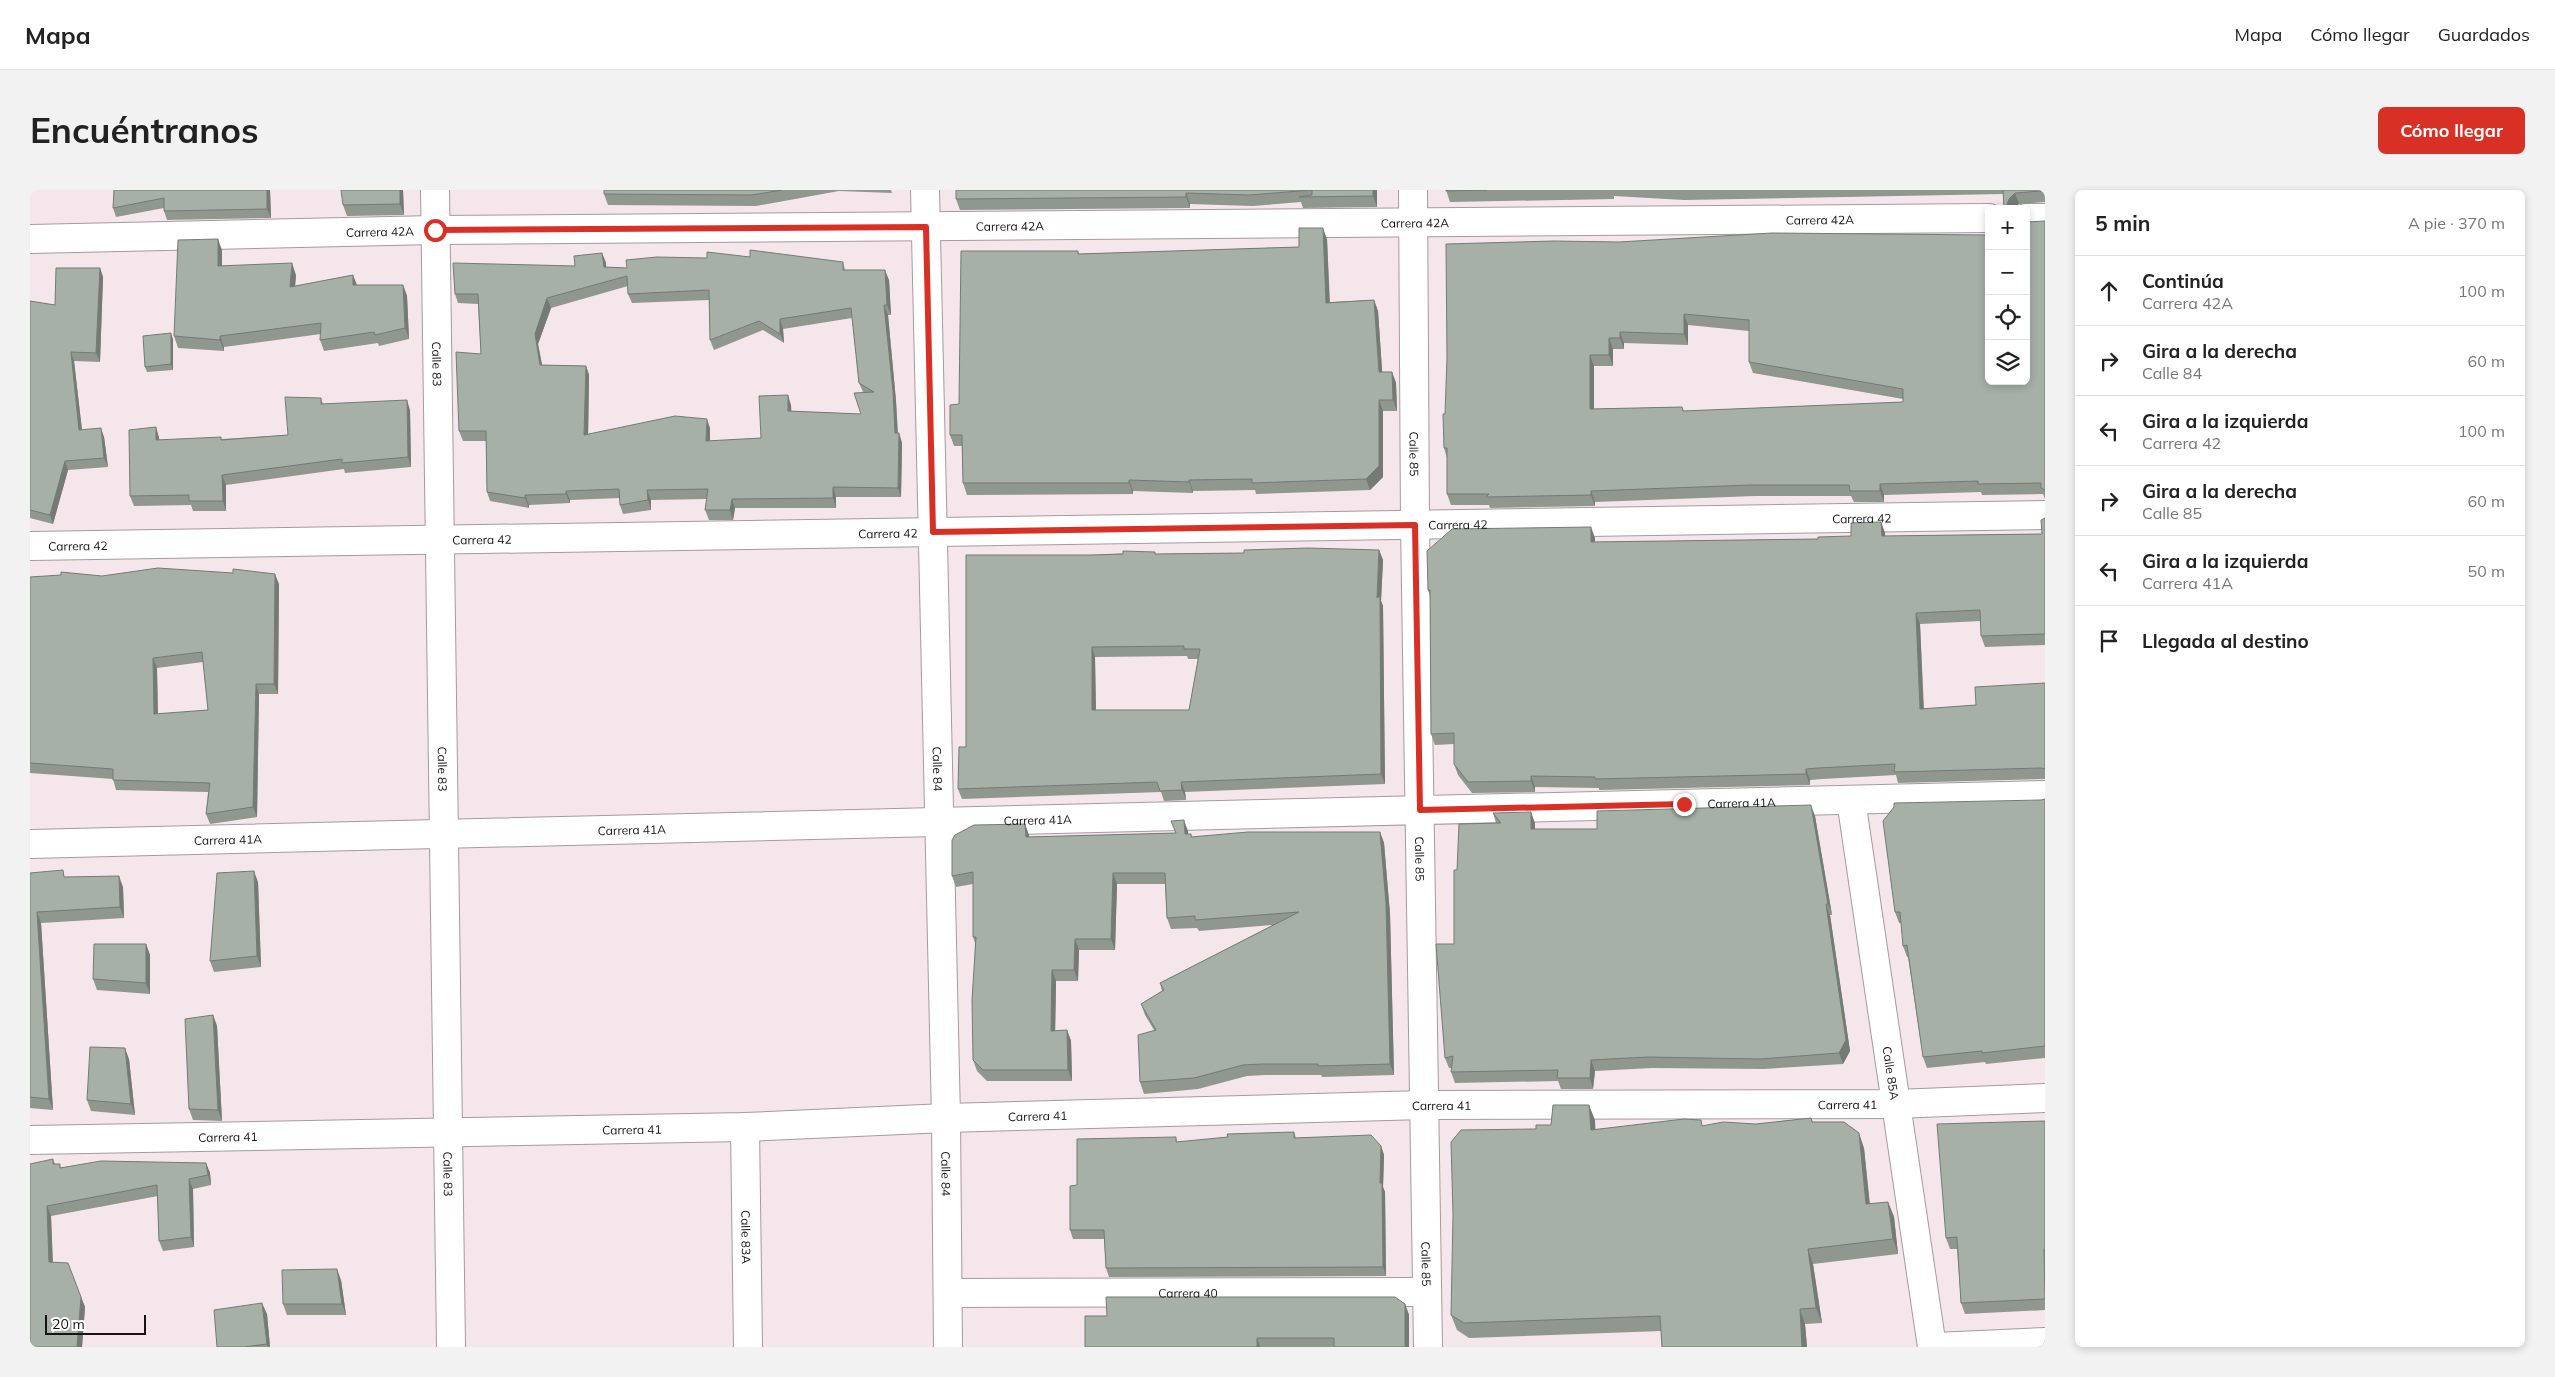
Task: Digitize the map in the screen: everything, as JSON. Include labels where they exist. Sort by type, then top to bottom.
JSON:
[{"type":"street","name":"Calle 83","points":[[435,190],[451,1347]]},
{"type":"street","name":"Calle 84","points":[[925,190],[946,1118],[948,1347]]},
{"type":"street","name":"Calle 85","points":[[1413,190],[1415,525],[1428,1347]]},
{"type":"street","name":"Carrera 42A","points":[[30,239],[435,230],[1985,218]]},
{"type":"street","points":[[2030,218],[2045,218]]},
{"type":"street","name":"Carrera 42","points":[[30,546],[2045,515]]},
{"type":"street","name":"Carrera 41A","points":[[30,844],[2045,795]]},
{"type":"street","name":"Calle 85A","points":[[1851,800],[1932,1347]]},
{"type":"street","name":"Carrera 41","points":[[30,1140],[745,1127],[946,1118],[1424,1105],[1896,1104],[2045,1098]]},
{"type":"street","name":"Calle 83A","points":[[745,1127],[748,1347]]},
{"type":"street","name":"Carrera 40","points":[[948,1293],[1427,1292]]},
{"type":"street","points":[[1936,1347],[2045,1342]]},
{"type":"building","points":[[114,190],[267,190],[267,209],[164,211],[164,198],[113,208]]},
{"type":"building","points":[[341,190],[400,190],[400,204],[343,205]]},
{"type":"building","points":[[604,190],[782,190],[752,195],[604,194]]},
{"type":"building","points":[[956,190],[1312,190],[1249,195],[1186,193],[1186,197],[956,199]]},
{"type":"building","points":[[1312,190],[1373,190],[1373,196],[1299,197],[1312,195]]},
{"type":"building","points":[[1446,190],[1487,190],[1446,191]]},
{"type":"building","points":[[2003,190],[2045,190],[2045,192],[2015,193],[2009,199],[2007,205],[2004,205]]},
{"type":"building","points":[[2045,221],[2045,490],[2041,488],[2041,483],[1978,484],[1978,481],[1880,484],[1880,491],[1850,491],[1849,485],[1751,485],[1591,491],[1591,495],[1486,497],[1489,494],[1447,494],[1447,448],[1444,448],[1443,414],[1445,414],[1447,358],[1446,244],[1554,241],[1619,242],[1772,233],[1985,235],[1985,385],[2030,385],[2030,222]],"holes":[[[1684,314],[1749,320],[1749,362],[1903,389],[1903,402],[1683,411],[1682,407],[1590,409],[1590,355],[1609,355],[1609,338],[1620,338],[1620,332],[1684,334]]]},
{"type":"building","points":[[1299,228],[1323,228],[1326,303],[1374,300],[1379,372],[1392,372],[1393,400],[1379,400],[1379,466],[1366,479],[1252,483],[1252,479],[1189,480],[1189,482],[1129,480],[1129,483],[963,483],[962,435],[950,435],[950,405],[959,404],[961,251],[1078,251],[1078,254],[1299,247]]},
{"type":"building","points":[[218,239],[218,266],[292,263],[290,287],[353,275],[353,285],[403,285],[405,328],[375,335],[374,332],[320,340],[321,323],[220,336],[220,340],[174,336],[178,240]]},
{"type":"building","points":[[750,250],[843,262],[843,270],[885,270],[887,305],[884,305],[893,391],[895,433],[899,433],[898,488],[833,487],[833,498],[732,499],[730,510],[705,510],[708,489],[647,490],[648,500],[620,505],[619,489],[566,491],[566,494],[525,495],[525,498],[487,492],[486,431],[459,431],[456,352],[481,354],[478,294],[455,294],[453,263],[575,266],[574,256],[602,253],[604,267],[627,268],[626,260],[657,257],[707,258],[707,252],[750,257]],"holes":[[[627,276],[628,294],[709,290],[710,340],[759,321],[780,334],[780,319],[851,308],[859,383],[874,392],[854,393],[861,414],[788,411],[788,395],[759,396],[761,438],[706,441],[707,419],[675,416],[584,435],[586,366],[540,365],[535,334],[547,298]]]},
{"type":"building","points":[[56,268],[100,268],[96,353],[71,352],[79,430],[101,428],[104,458],[65,461],[50,515],[30,510],[30,301],[55,305]]},
{"type":"building","points":[[171,333],[171,364],[145,367],[143,336]]},
{"type":"building","points":[[285,397],[321,398],[321,404],[407,400],[408,457],[342,463],[342,459],[222,475],[223,501],[189,501],[189,495],[130,496],[129,430],[156,427],[156,440],[221,437],[221,440],[288,435]]},
{"type":"building","points":[[2045,518],[2045,634],[1981,636],[1980,610],[1916,613],[1920,709],[1976,705],[1975,687],[2045,683],[2045,769],[1894,772],[1895,764],[1806,769],[1806,774],[1595,779],[1595,777],[1531,776],[1531,781],[1468,782],[1454,764],[1454,733],[1431,734],[1430,590],[1428,590],[1427,551],[1452,529],[1591,527],[1591,542],[1818,539],[1818,537],[1851,536],[1851,523],[1881,522],[1882,536],[2042,534],[2041,520]]},
{"type":"building","points":[[1308,548],[1379,550],[1377,598],[1380,596],[1381,774],[1181,782],[1182,790],[1160,791],[1157,782],[958,789],[959,747],[966,747],[966,555],[1091,555],[1123,554],[1123,551],[1155,552],[1155,554],[1244,553],[1244,550]],"holes":[[[1184,646],[1184,649],[1200,649],[1189,710],[1092,710],[1092,647]]]},
{"type":"building","points":[[158,568],[233,573],[233,569],[275,574],[274,684],[256,684],[253,807],[206,814],[210,783],[113,780],[113,769],[30,763],[30,577],[61,575],[61,572],[102,576]],"holes":[[[202,652],[208,710],[154,714],[153,658]]]},
{"type":"building","points":[[2045,799],[2045,1046],[1923,1057],[1907,945],[1903,946],[1900,912],[1895,912],[1883,821],[1894,807],[1894,803]]},
{"type":"building","points":[[1811,805],[1828,904],[1826,904],[1846,1040],[1839,1053],[1760,1059],[1648,1057],[1591,1060],[1590,1078],[1557,1078],[1558,1070],[1451,1072],[1453,1056],[1445,1058],[1436,944],[1454,944],[1454,870],[1457,870],[1459,824],[1501,823],[1493,813],[1531,812],[1531,829],[1597,829],[1597,811]]},
{"type":"building","points":[[1184,820],[1185,834],[1191,834],[1191,837],[1248,832],[1380,832],[1386,903],[1390,1064],[1318,1066],[1318,1064],[1243,1065],[1194,1078],[1140,1082],[1138,1035],[1156,1030],[1141,1004],[1164,990],[1160,983],[1299,912],[1195,920],[1195,916],[1167,918],[1165,873],[1113,873],[1111,939],[1075,939],[1074,970],[1052,970],[1051,1031],[1067,1030],[1068,1070],[983,1070],[973,1060],[972,1000],[976,937],[973,937],[973,872],[952,876],[952,840],[955,835],[974,825],[1025,824],[1026,837],[1176,833],[1171,821]]},
{"type":"building","points":[[63,870],[64,877],[119,876],[120,907],[37,912],[49,1099],[30,1097],[30,873]]},
{"type":"building","points":[[254,871],[257,956],[210,961],[217,873]]},
{"type":"building","points":[[94,944],[146,944],[146,983],[93,979]]},
{"type":"building","points":[[213,1015],[218,1110],[189,1109],[185,1019]]},
{"type":"building","points":[[90,1047],[125,1048],[131,1104],[87,1100]]},
{"type":"building","points":[[1553,1105],[1589,1105],[1591,1130],[1684,1119],[1701,1120],[1702,1126],[1723,1122],[1756,1124],[1811,1118],[1812,1122],[1844,1122],[1859,1133],[1866,1204],[1888,1202],[1893,1239],[1808,1249],[1816,1308],[1800,1309],[1802,1347],[1662,1347],[1660,1316],[1464,1323],[1451,1315],[1453,1215],[1451,1142],[1461,1130],[1536,1129],[1536,1125],[1551,1125]]},
{"type":"building","points":[[2045,1121],[2045,1299],[1961,1303],[1957,1237],[1946,1238],[1937,1124]]},
{"type":"building","points":[[1294,1132],[1294,1138],[1371,1135],[1381,1146],[1380,1183],[1382,1183],[1383,1267],[1106,1268],[1104,1230],[1070,1230],[1070,1186],[1077,1185],[1077,1139],[1176,1137],[1176,1142],[1228,1137],[1227,1134]]},
{"type":"building","points":[[53,1159],[53,1164],[60,1164],[60,1168],[101,1161],[206,1163],[208,1175],[189,1179],[191,1237],[159,1241],[157,1185],[47,1206],[49,1262],[68,1263],[81,1297],[77,1347],[30,1347],[30,1164]]},
{"type":"building","points":[[337,1269],[342,1304],[283,1304],[282,1270]]},
{"type":"building","points":[[1106,1297],[1395,1297],[1405,1304],[1405,1347],[1334,1347],[1334,1338],[1257,1338],[1257,1347],[1085,1347],[1085,1316],[1107,1316]]},
{"type":"building","points":[[262,1303],[267,1344],[244,1347],[217,1347],[214,1310]]},
{"type":"route","points":[[435,230],[926,227],[933,532],[1415,525],[1420,810],[1684,804]]}]
